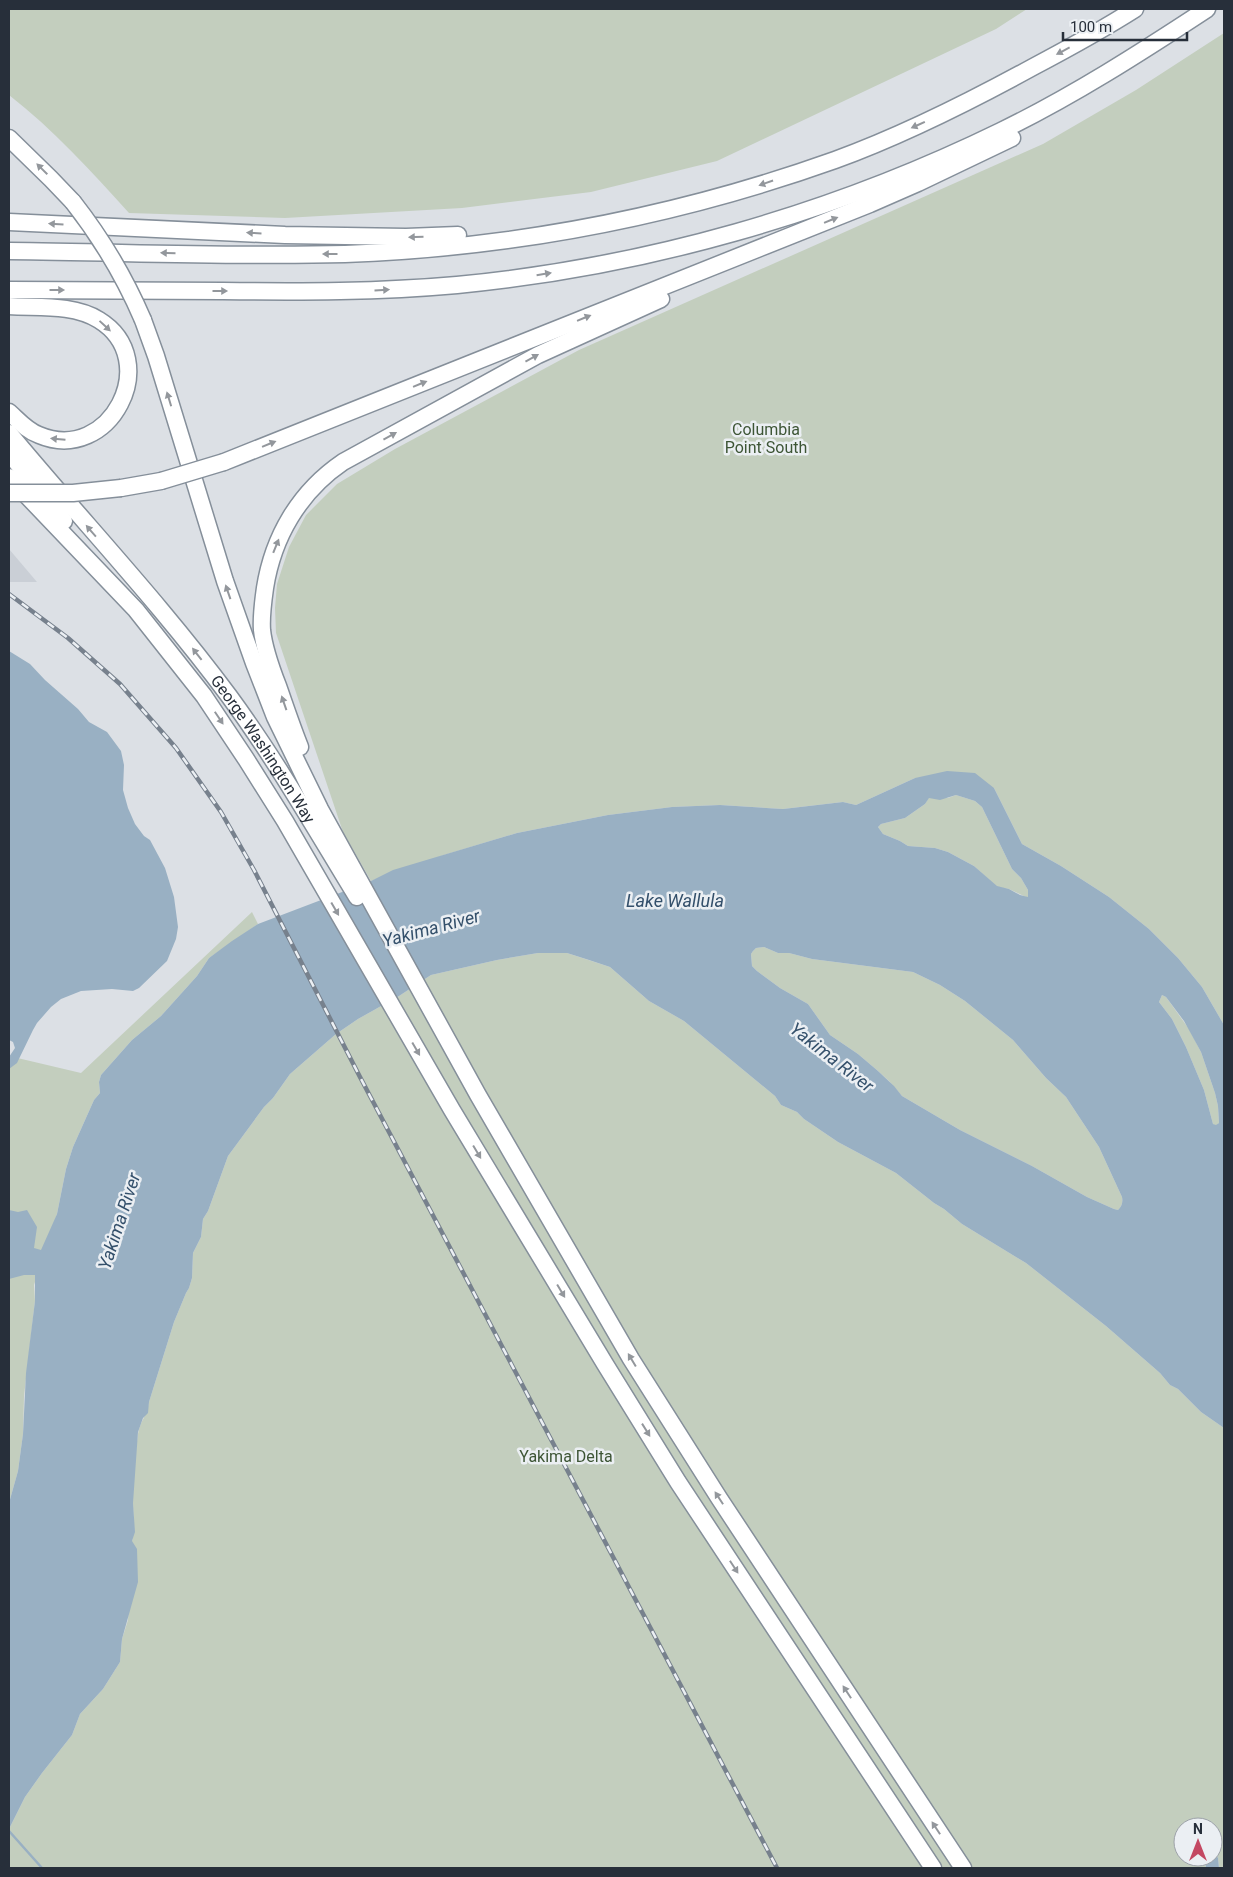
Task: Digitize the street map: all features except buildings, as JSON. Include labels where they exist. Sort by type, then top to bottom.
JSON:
[{"type":"highway","points":[[9,251],[345,254],[479,244],[542,235],[622,219],[754,187],[837,159],[890,138],[999,86],[1135,9]]},
{"type":"highway","points":[[9,290],[340,292],[456,285],[589,267],[700,242],[836,201],[907,173],[1002,131],[1112,70],[1207,9]]},
{"type":"highway","points":[[9,493],[73,493],[120,488],[161,481],[224,462],[786,238],[918,183],[1015,136],[1076,102],[1134,66],[1218,9]]},
{"type":"highway","points":[[9,138],[73,202],[109,252],[143,320],[156,356],[225,582],[254,663],[282,732],[332,831]]},
{"type":"highway","points":[[9,222],[285,235],[406,237],[492,232],[622,219]]},
{"type":"highway","points":[[336,851],[332,831],[268,660],[262,630],[262,608],[271,558],[284,529],[299,504],[319,481],[343,462],[538,354],[749,261],[786,238]]},
{"type":"highway","points":[[9,306],[82,312],[99,320],[109,328],[120,344],[128,371],[124,398],[119,408],[103,426],[80,438],[68,440],[52,439],[38,435],[24,426],[9,412]]},
{"type":"highway","name":"George Washington Way","points":[[9,433],[182,636],[229,697],[336,851],[631,1359],[963,1868]]},
{"type":"highway","points":[[9,452],[204,696],[246,758],[452,1110],[605,1364],[678,1482],[932,1868]]},
{"type":"highway","points":[[9,478],[136,610]]},
{"type":"shaded area","points":[[9,549],[37,582],[9,582]]},
{"type":"green space","points":[[9,9],[1027,9],[996,29],[717,161],[591,192],[462,208],[285,218],[129,213],[57,137],[9,95]]},
{"type":"green space","name":"Columbia Point South","points":[[1224,33],[1224,1025],[1202,987],[1178,958],[1149,929],[1109,897],[1061,866],[1022,844],[994,788],[915,778],[856,805],[843,802],[783,809],[720,805],[672,807],[608,815],[517,833],[444,855],[371,881],[343,832],[276,633],[275,608],[277,584],[289,547],[306,515],[337,484],[395,449],[579,350],[1043,144],[1136,90]]},
{"type":"green space","points":[[956,795],[975,801],[982,807],[1012,869],[1021,878],[1028,890],[1028,898],[1009,889],[997,887],[974,866],[948,852],[935,848],[908,846],[883,834],[878,827],[881,824],[905,818],[925,804],[929,797],[948,798]]},
{"type":"green space","points":[[252,912],[258,924],[209,958],[197,976],[161,1016],[132,1040],[101,1075],[99,1082],[100,1093],[94,1100],[73,1147],[66,1169],[57,1214],[34,1285],[35,1301],[24,1396],[23,1434],[18,1471],[9,1503],[9,1056],[81,1073]]},
{"type":"green space","points":[[764,947],[778,953],[789,953],[812,959],[913,972],[940,985],[965,1001],[1013,1040],[1046,1078],[1066,1097],[1099,1147],[1122,1197],[1122,1204],[1118,1210],[1087,1197],[1032,1166],[960,1130],[902,1096],[889,1081],[858,1054],[830,1035],[808,1004],[780,988],[752,966],[751,954],[756,948]]},
{"type":"green space","name":"Yakima Delta","points":[[538,953],[567,953],[610,967],[649,1001],[684,1021],[775,1096],[781,1105],[797,1112],[804,1119],[838,1142],[896,1173],[962,1224],[1026,1263],[1106,1326],[1160,1373],[1170,1385],[1178,1389],[1201,1412],[1224,1428],[1224,1868],[1219,1867],[1223,1867],[1223,1817],[1173,1817],[1173,1867],[1206,1868],[9,1868],[9,1829],[25,1797],[72,1735],[80,1714],[103,1689],[120,1662],[122,1639],[128,1620],[134,1527],[133,1477],[139,1429],[147,1411],[174,1322],[189,1288],[192,1278],[193,1253],[201,1237],[203,1219],[208,1211],[228,1156],[290,1074],[336,1034],[431,975]]},
{"type":"green space","points":[[1162,995],[1166,997],[1189,1029],[1201,1052],[1218,1106],[1219,1123],[1216,1126],[1213,1124],[1204,1090],[1186,1047],[1172,1019],[1159,1002]]},
{"type":"water","points":[[9,651],[30,664],[78,709],[89,722],[107,732],[121,751],[124,765],[123,790],[128,808],[135,824],[144,836],[150,840],[165,868],[174,897],[178,927],[176,939],[167,961],[139,988],[133,991],[112,989],[81,991],[61,999],[37,1023],[17,1063],[9,1069],[9,1057],[15,1048],[13,1042],[9,1040]]},
{"type":"water","points":[[947,771],[975,773],[994,788],[1022,844],[1061,866],[1109,897],[1149,929],[1178,958],[1202,987],[1224,1025],[1224,1428],[1201,1412],[1178,1389],[1170,1385],[1160,1373],[1106,1326],[1026,1263],[962,1224],[896,1173],[838,1142],[804,1119],[797,1112],[781,1105],[775,1096],[684,1021],[649,1001],[610,967],[567,953],[538,953],[431,975],[336,1034],[290,1074],[228,1156],[208,1211],[203,1219],[201,1237],[193,1253],[192,1278],[189,1288],[174,1322],[149,1402],[148,1413],[143,1418],[138,1432],[133,1503],[135,1532],[132,1541],[137,1549],[138,1582],[122,1639],[120,1662],[103,1689],[80,1714],[72,1735],[25,1797],[9,1829],[9,1503],[18,1471],[23,1434],[26,1373],[35,1301],[35,1275],[24,1275],[9,1279],[9,1210],[18,1212],[27,1210],[37,1227],[34,1248],[41,1250],[57,1214],[66,1169],[73,1147],[94,1100],[100,1093],[99,1082],[101,1075],[132,1040],[161,1016],[197,976],[209,958],[232,941],[258,924],[371,881],[393,870],[517,833],[608,815],[672,807],[720,805],[783,809],[843,802],[856,805],[915,778]],"holes":[[[956,795],[975,801],[982,807],[1012,869],[1021,878],[1028,890],[1028,897],[997,886],[974,866],[948,852],[935,848],[908,846],[883,834],[878,827],[881,824],[905,818],[925,804],[929,798],[940,800]],[[764,947],[778,953],[789,953],[812,959],[913,972],[940,985],[965,1001],[1013,1040],[1046,1078],[1066,1097],[1099,1147],[1122,1197],[1118,1210],[1087,1197],[1032,1166],[960,1130],[902,1096],[894,1086],[858,1054],[830,1035],[808,1004],[780,988],[752,966],[751,954],[756,948]],[[1162,995],[1166,997],[1184,1021],[1201,1052],[1218,1106],[1219,1123],[1216,1125],[1213,1124],[1204,1090],[1186,1047],[1172,1019],[1159,1002]]]},
{"type":"waterway","points":[[9,1831],[42,1868]]},
{"type":"railway","points":[[9,594],[68,638],[120,684],[176,748],[221,812],[254,870],[360,1077],[777,1868]]},
{"type":"water label","name":"Lake Wallula","points":[[675,900]]},
{"type":"water label","name":"Yakima River","points":[[431,928]]},
{"type":"water label","name":"Yakima River","points":[[832,1057]]},
{"type":"water label","name":"Yakima River","points":[[119,1221]]}]
